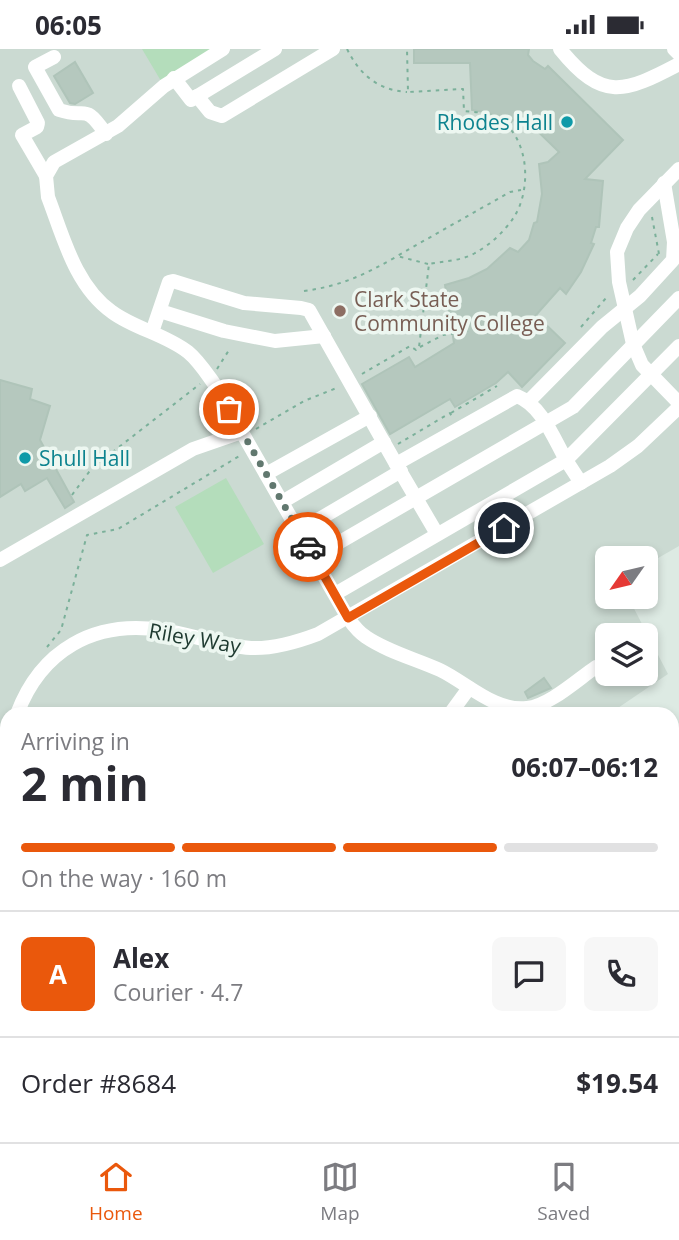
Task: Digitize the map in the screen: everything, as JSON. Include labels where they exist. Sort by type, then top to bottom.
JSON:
[{"type":"street","points":[[46,176],[60,156],[106,134],[174,78],[223,49]]},
{"type":"street","points":[[174,78],[191,100],[275,49]]},
{"type":"street","points":[[197,96],[210,112],[222,116],[333,49]]},
{"type":"street","points":[[561,49],[586,76],[606,87],[627,88],[648,81],[679,64]]},
{"type":"street","points":[[674,49],[679,54]]},
{"type":"street","points":[[54,57],[35,67],[60,110],[93,115],[106,134]]},
{"type":"street","points":[[19,86],[38,123],[37,127],[22,135],[46,176],[48,197],[87,288],[111,311],[188,352],[209,376],[348,618],[364,636],[378,645],[442,671],[497,702],[518,707]]},
{"type":"street","points":[[679,169],[639,210],[626,228],[617,252],[619,282],[633,344],[642,365],[679,405]]},
{"type":"street","points":[[528,401],[602,327],[626,309],[667,268],[666,256],[674,241],[664,183]]},
{"type":"street","points":[[152,332],[169,282],[173,281],[244,303],[309,310],[438,534]]},
{"type":"street","points":[[314,557],[582,400],[679,298]]},
{"type":"street","points":[[160,311],[224,331],[275,341],[324,337]]},
{"type":"street","points":[[335,594],[566,460],[679,346]]},
{"type":"street","points":[[299,531],[517,395],[528,401],[546,423],[581,483]]},
{"type":"street","name":"Riley Way","points":[[20,707],[29,686],[52,657],[69,646],[102,632],[141,628],[162,630],[233,647],[270,647],[318,634],[581,483],[638,446],[679,405]]},
{"type":"street","points":[[266,474],[370,416]]},
{"type":"street","points":[[0,560],[193,449],[242,432]]},
{"type":"street","points":[[282,502],[384,442]]},
{"type":"street","points":[[533,707],[545,703],[595,668]]},
{"type":"street","points":[[455,707],[469,688]]},
{"type":"path","points":[[347,49],[359,69],[374,83],[385,89],[408,92]]},
{"type":"path","points":[[304,291],[365,276],[510,192],[523,190]]},
{"type":"path","points":[[631,282],[666,256],[650,209]]},
{"type":"path","points":[[397,257],[429,264]]},
{"type":"path","points":[[581,327],[606,298]]},
{"type":"path","points":[[419,347],[443,335],[468,331]]},
{"type":"path","points":[[72,495],[92,468],[221,366],[229,350]]},
{"type":"path","points":[[450,413],[497,386]]},
{"type":"shaded area","name":"Clark State Community College","points":[[0,49],[679,49],[679,546],[658,558],[658,546],[595,546],[595,609],[634,609],[642,623],[595,623],[595,686],[650,686],[619,707],[0,707]]},
{"type":"shaded area","name":"Clark State Community College","points":[[658,655],[668,674],[658,681]]},
{"type":"green space","points":[[142,49],[226,49],[164,86]]},
{"type":"green space","points":[[226,478],[264,544],[213,573],[175,507]]},
{"type":"building","points":[[414,49],[529,49],[528,55],[533,61],[545,69],[548,66],[623,140],[585,179],[603,181],[599,227],[596,227],[591,243],[594,244],[581,272],[566,294],[560,288],[536,315],[565,343],[522,387],[508,372],[496,383],[455,407],[450,399],[390,434],[362,384],[409,357],[415,367],[454,343],[445,285],[487,269],[510,248],[518,252],[529,240],[534,223],[537,222],[542,194],[539,164],[548,162],[559,152],[520,114],[509,124],[489,113],[472,110],[470,63],[414,63]]},
{"type":"building","points":[[75,62],[93,93],[75,104],[70,103],[54,76]]},
{"type":"building","name":"Shull Hall","points":[[0,380],[32,389],[30,399],[50,406],[40,440],[74,502],[65,508],[47,478],[25,491],[21,484],[0,497]]},
{"type":"building","points":[[544,678],[551,688],[528,698],[525,692]]},
{"type":"way so far","points":[[229,409],[308,547]]},
{"type":"place","name":"Rhodes Hall","points":[[567,122]]},
{"type":"place","name":"Clark State Community College","points":[[340,311]]},
{"type":"place","name":"Shull Hall","points":[[25,458]]},
{"type":"route","points":[[308,547],[348,618],[504,528]]}]
